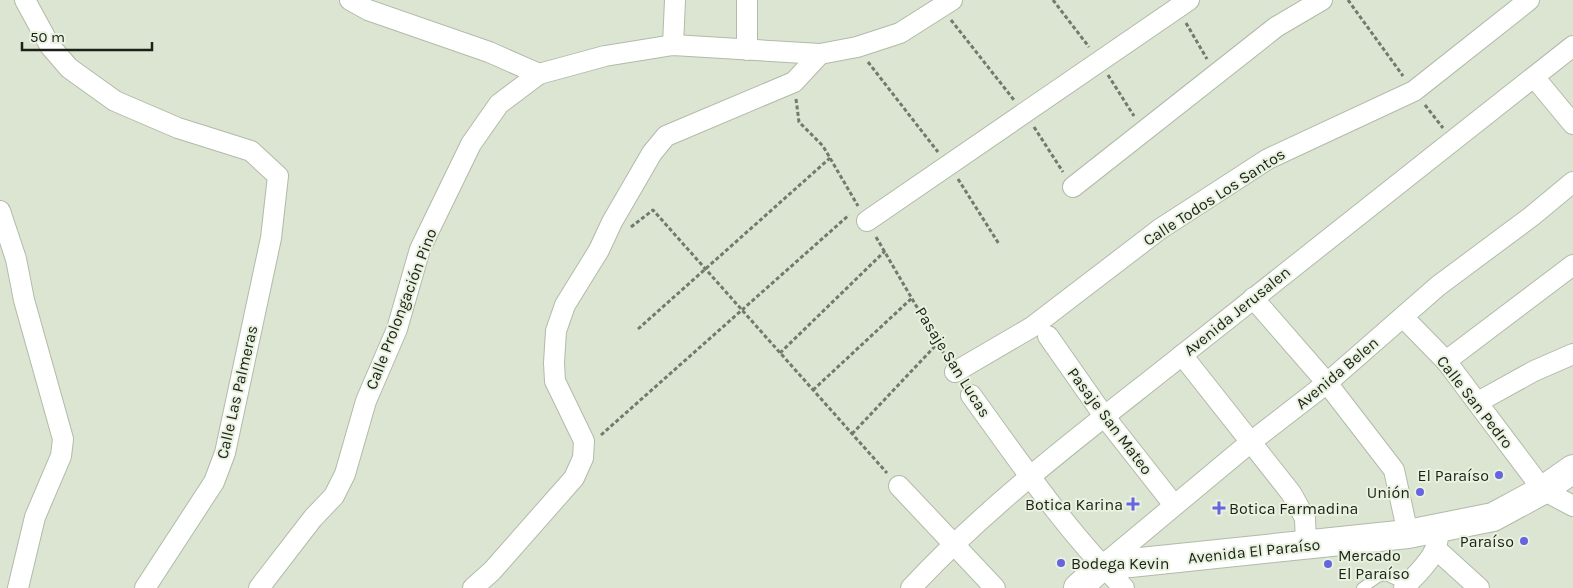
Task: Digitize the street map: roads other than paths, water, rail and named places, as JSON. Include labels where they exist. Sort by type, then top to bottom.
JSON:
[{"type":"street","name":"Calle Las Palmeras","points":[[25,0],[50,46],[69,68],[115,101],[178,128],[251,151],[278,176],[271,238],[225,453],[214,482],[144,588]]},
{"type":"street","points":[[350,0],[368,10],[489,52],[539,74]]},
{"type":"street","points":[[672,45],[675,0]]},
{"type":"street","points":[[747,0],[747,50]]},
{"type":"street","points":[[1073,187],[1276,27],[1322,0]]},
{"type":"street","name":"Calle Todos Los Santos","points":[[955,372],[1032,327],[1160,229],[1268,159],[1414,91],[1529,0]]},
{"type":"street","name":"Calle Prolongación Pino","points":[[259,588],[313,518],[334,496],[345,474],[366,401],[397,329],[420,249],[471,144],[499,104],[539,74],[605,56],[672,45],[820,54],[857,47],[900,32],[947,4]]},
{"type":"street","points":[[863,214],[949,165],[1183,4]]},
{"type":"street","name":"Avenida Jerusalen","points":[[911,588],[953,543],[1104,416],[1573,46]]},
{"type":"street","points":[[473,588],[492,571],[574,478],[583,458],[584,441],[555,382],[556,331],[565,305],[599,250],[612,222],[652,154],[666,136],[794,82],[820,54]]},
{"type":"street","points":[[1534,77],[1573,124]]},
{"type":"street","name":"Avenida Belen","points":[[1102,566],[1252,440],[1327,384],[1438,286],[1532,216],[1573,182]]},
{"type":"street","points":[[0,211],[16,259],[24,300],[63,439],[61,456],[35,517],[18,588]]},
{"type":"street","points":[[1446,362],[1573,265]]},
{"type":"street","points":[[1253,298],[1327,384],[1394,470],[1408,534]]},
{"type":"street","name":"Calle San Pedro","points":[[1403,317],[1446,362],[1543,490]]},
{"type":"street","name":"Pasaje San Mateo","points":[[1048,336],[1104,416],[1174,505]]},
{"type":"street","points":[[1478,402],[1534,371],[1573,354]]},
{"type":"street","points":[[1182,355],[1252,440],[1291,493],[1305,518],[1306,546]]},
{"type":"street","name":"Pasaje San Lucas","points":[[971,395],[1030,477],[1102,566],[1124,588]]},
{"type":"street","name":"Avenida El Paraíso","points":[[1102,566],[1408,534],[1437,538],[1493,517],[1543,490],[1573,469]]},
{"type":"street","points":[[899,486],[995,588]]},
{"type":"street","points":[[1543,490],[1573,506]]},
{"type":"street","points":[[1406,586],[1437,538],[1479,588]]},
{"type":"street","points":[[1078,588],[1102,566]]},
{"type":"lane","points":[[1362,588],[1378,577],[1386,575],[1406,586]]},
{"type":"place","name":"El Paraíso","points":[[1499,475]]},
{"type":"place","name":"Unión","points":[[1420,492]]},
{"type":"place","name":"Botica Karina","points":[[1133,504]]},
{"type":"place","name":"Botica Farmadina","points":[[1219,508]]},
{"type":"place","name":"Paraíso","points":[[1524,541]]},
{"type":"place","name":"Bodega Kevin","points":[[1061,563]]},
{"type":"place","name":"Mercado El Paraíso","points":[[1328,564]]}]
